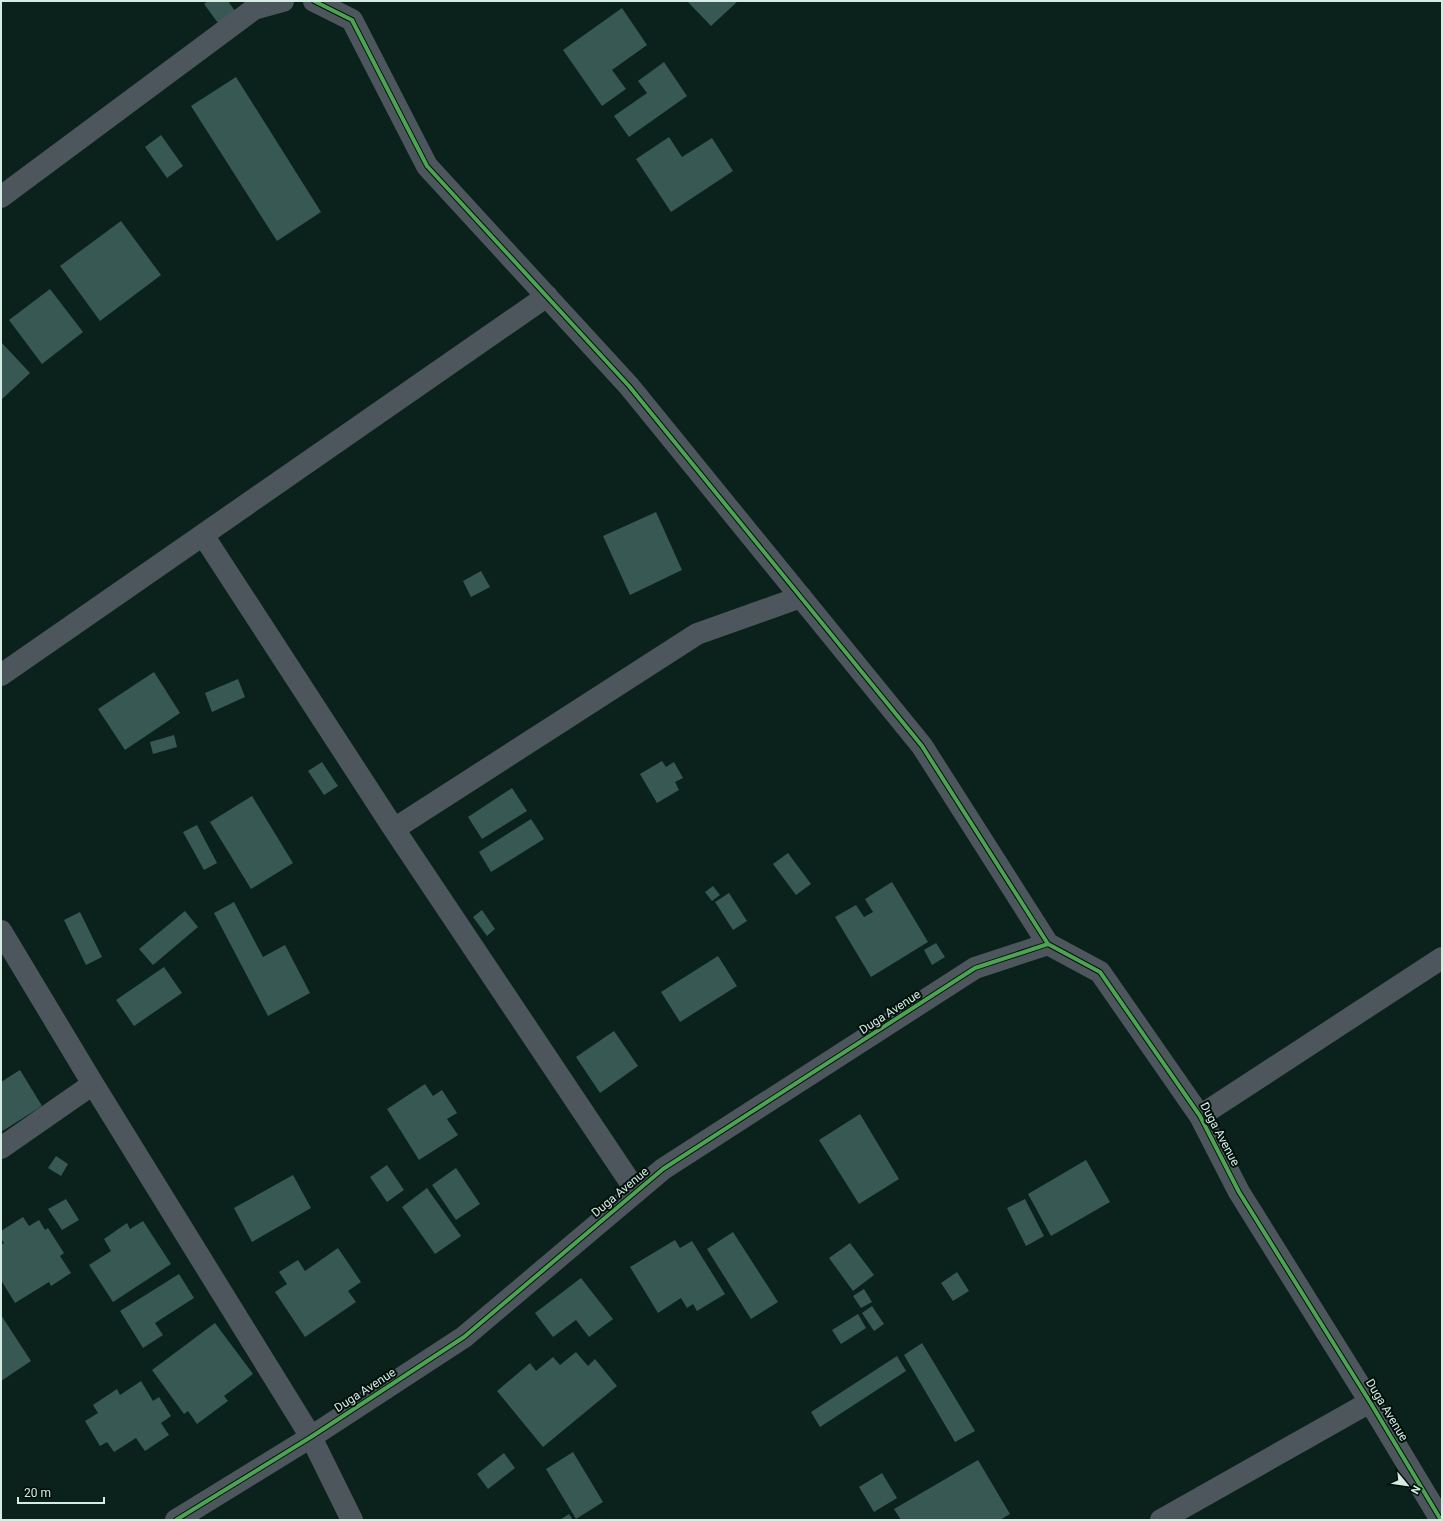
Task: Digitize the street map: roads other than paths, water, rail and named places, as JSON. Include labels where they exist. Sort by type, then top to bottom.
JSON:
[{"type":"street","points":[[1,197],[254,9],[283,1]]},
{"type":"street","points":[[314,1],[352,20],[428,166],[629,386],[922,746],[1048,944]]},
{"type":"street","points":[[1,675],[547,296]]},
{"type":"street","points":[[203,535],[394,829],[636,1191]]},
{"type":"street","points":[[394,829],[697,634],[801,598]]},
{"type":"street","points":[[1,931],[93,1084],[311,1437],[352,1520]]},
{"type":"street","name":"Duga Avenue","points":[[176,1520],[311,1437],[464,1337],[663,1169],[975,968],[1048,944],[1100,972],[1200,1116],[1239,1192],[1370,1402],[1441,1520]]},
{"type":"street","points":[[1200,1116],[1442,958]]},
{"type":"street","points":[[1,1148],[93,1084]]},
{"type":"street","points":[[1161,1520],[1370,1402]]}]
